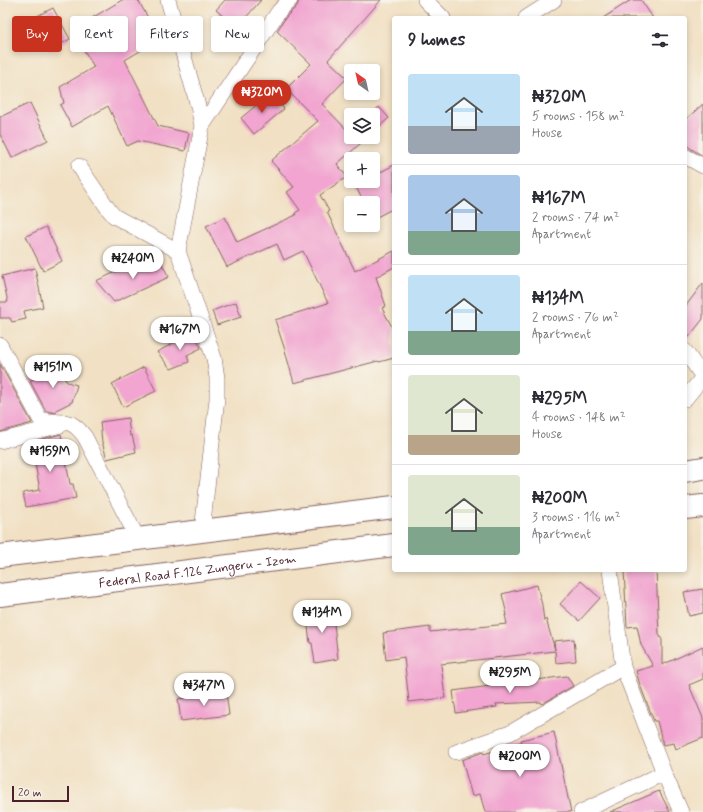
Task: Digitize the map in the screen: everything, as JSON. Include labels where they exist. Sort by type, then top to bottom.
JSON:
[{"type":"main road","points":[[687,471],[703,468]]},
{"type":"main road","points":[[687,508],[703,506]]},
{"type":"main road","points":[[0,556],[392,507]]},
{"type":"main road","name":"Federal Road F.126 Zungeru - Izom","points":[[0,595],[392,545]]},
{"type":"street","points":[[168,0],[198,106],[202,126],[178,251],[214,358],[217,378],[217,399],[202,531]]},
{"type":"street","points":[[202,126],[280,11],[290,0]]},
{"type":"street","points":[[425,0],[441,16]]},
{"type":"street","points":[[529,16],[554,0]]},
{"type":"street","points":[[687,157],[703,166]]},
{"type":"street","points":[[79,166],[114,216],[178,251]]},
{"type":"street","points":[[0,346],[40,418],[45,420],[71,422],[85,437],[138,539]]},
{"type":"street","points":[[687,354],[703,377],[687,397]]},
{"type":"street","points":[[0,441],[71,422]]},
{"type":"street","points":[[610,572],[623,667],[681,812]]},
{"type":"street","points":[[456,752],[510,733],[623,667]]},
{"type":"street","points":[[581,812],[664,772]]},
{"type":"building","points":[[122,0],[138,0],[147,16],[136,16],[136,52],[138,52],[125,60],[158,126],[189,133],[185,151],[138,141],[127,146],[108,106],[72,127],[60,105],[64,103],[60,87],[94,67],[85,52],[128,52],[128,16],[95,16]]},
{"type":"building","points":[[225,0],[261,0],[247,16],[223,16],[216,10]]},
{"type":"building","points":[[299,0],[381,0],[328,60],[344,75],[344,81],[322,104],[344,127],[344,144],[360,144],[351,152],[344,152],[344,158],[337,164],[344,173],[344,179],[320,195],[329,211],[327,212],[355,271],[392,252],[392,268],[376,277],[386,306],[382,308],[392,327],[392,359],[294,383],[275,320],[328,303],[303,251],[284,260],[277,244],[227,267],[206,226],[225,217],[237,242],[296,215],[295,213],[300,210],[287,192],[294,187],[271,161],[318,121],[286,89],[311,64],[277,31],[286,17],[297,6]]},
{"type":"building","points":[[631,0],[641,0],[652,16],[606,16]]},
{"type":"building","points":[[53,8],[57,16],[37,16]]},
{"type":"building","points":[[62,24],[70,39],[62,44]]},
{"type":"building","points":[[271,93],[284,109],[254,134],[241,118]]},
{"type":"building","points":[[30,103],[48,140],[12,158],[0,134],[0,117]]},
{"type":"building","points":[[703,104],[703,156],[687,145],[687,118]]},
{"type":"building","points":[[380,108],[389,118],[380,126]]},
{"type":"building","points":[[392,166],[392,209],[380,215],[380,196],[360,196],[356,188],[380,188],[380,172]]},
{"type":"building","points":[[46,227],[62,261],[43,271],[26,236]]},
{"type":"building","points":[[158,257],[169,277],[114,302],[96,281],[127,267],[129,273]]},
{"type":"building","points":[[35,268],[43,307],[24,311],[26,319],[12,322],[10,318],[0,318],[0,302],[8,302],[2,276]]},
{"type":"building","points":[[703,283],[703,319],[687,339],[687,304]]},
{"type":"building","points":[[236,302],[241,317],[217,325],[212,311]]},
{"type":"building","points":[[194,332],[201,348],[187,355],[189,362],[171,369],[157,352]]},
{"type":"building","points":[[0,364],[32,423],[0,432]]},
{"type":"building","points":[[54,364],[67,382],[77,385],[72,402],[56,410],[56,413],[46,411],[30,381]]},
{"type":"building","points":[[144,367],[156,391],[123,407],[112,384]]},
{"type":"building","points":[[128,418],[130,436],[132,435],[136,452],[107,459],[102,442],[100,422]]},
{"type":"building","points":[[61,434],[70,484],[73,484],[76,498],[26,507],[23,493],[40,490],[31,442]]},
{"type":"building","points":[[624,572],[656,572],[659,634],[662,640],[662,665],[703,646],[703,679],[689,685],[703,718],[703,738],[676,749],[674,743],[663,745],[657,721],[654,721],[636,671],[653,666],[641,645],[637,626],[627,627]]},
{"type":"building","points":[[581,581],[600,598],[579,621],[560,604]]},
{"type":"building","points":[[537,585],[544,621],[546,619],[555,650],[554,641],[574,639],[576,661],[556,663],[555,651],[441,664],[445,698],[409,702],[404,657],[386,660],[383,633],[430,627],[430,632],[507,624],[505,615],[507,615],[502,594]]},
{"type":"building","points":[[703,589],[703,613],[689,616],[684,592]]},
{"type":"building","points":[[332,606],[338,659],[315,663],[312,643],[310,643],[306,610]]},
{"type":"building","points":[[567,676],[573,686],[542,704],[541,702],[496,704],[497,707],[456,713],[453,691]]},
{"type":"building","points":[[226,692],[229,715],[181,721],[178,699]]},
{"type":"building","points":[[554,732],[571,812],[485,812],[480,794],[472,796],[462,760],[483,752],[484,754],[522,742],[521,740]]},
{"type":"building","points":[[659,791],[670,812],[610,812]]}]
